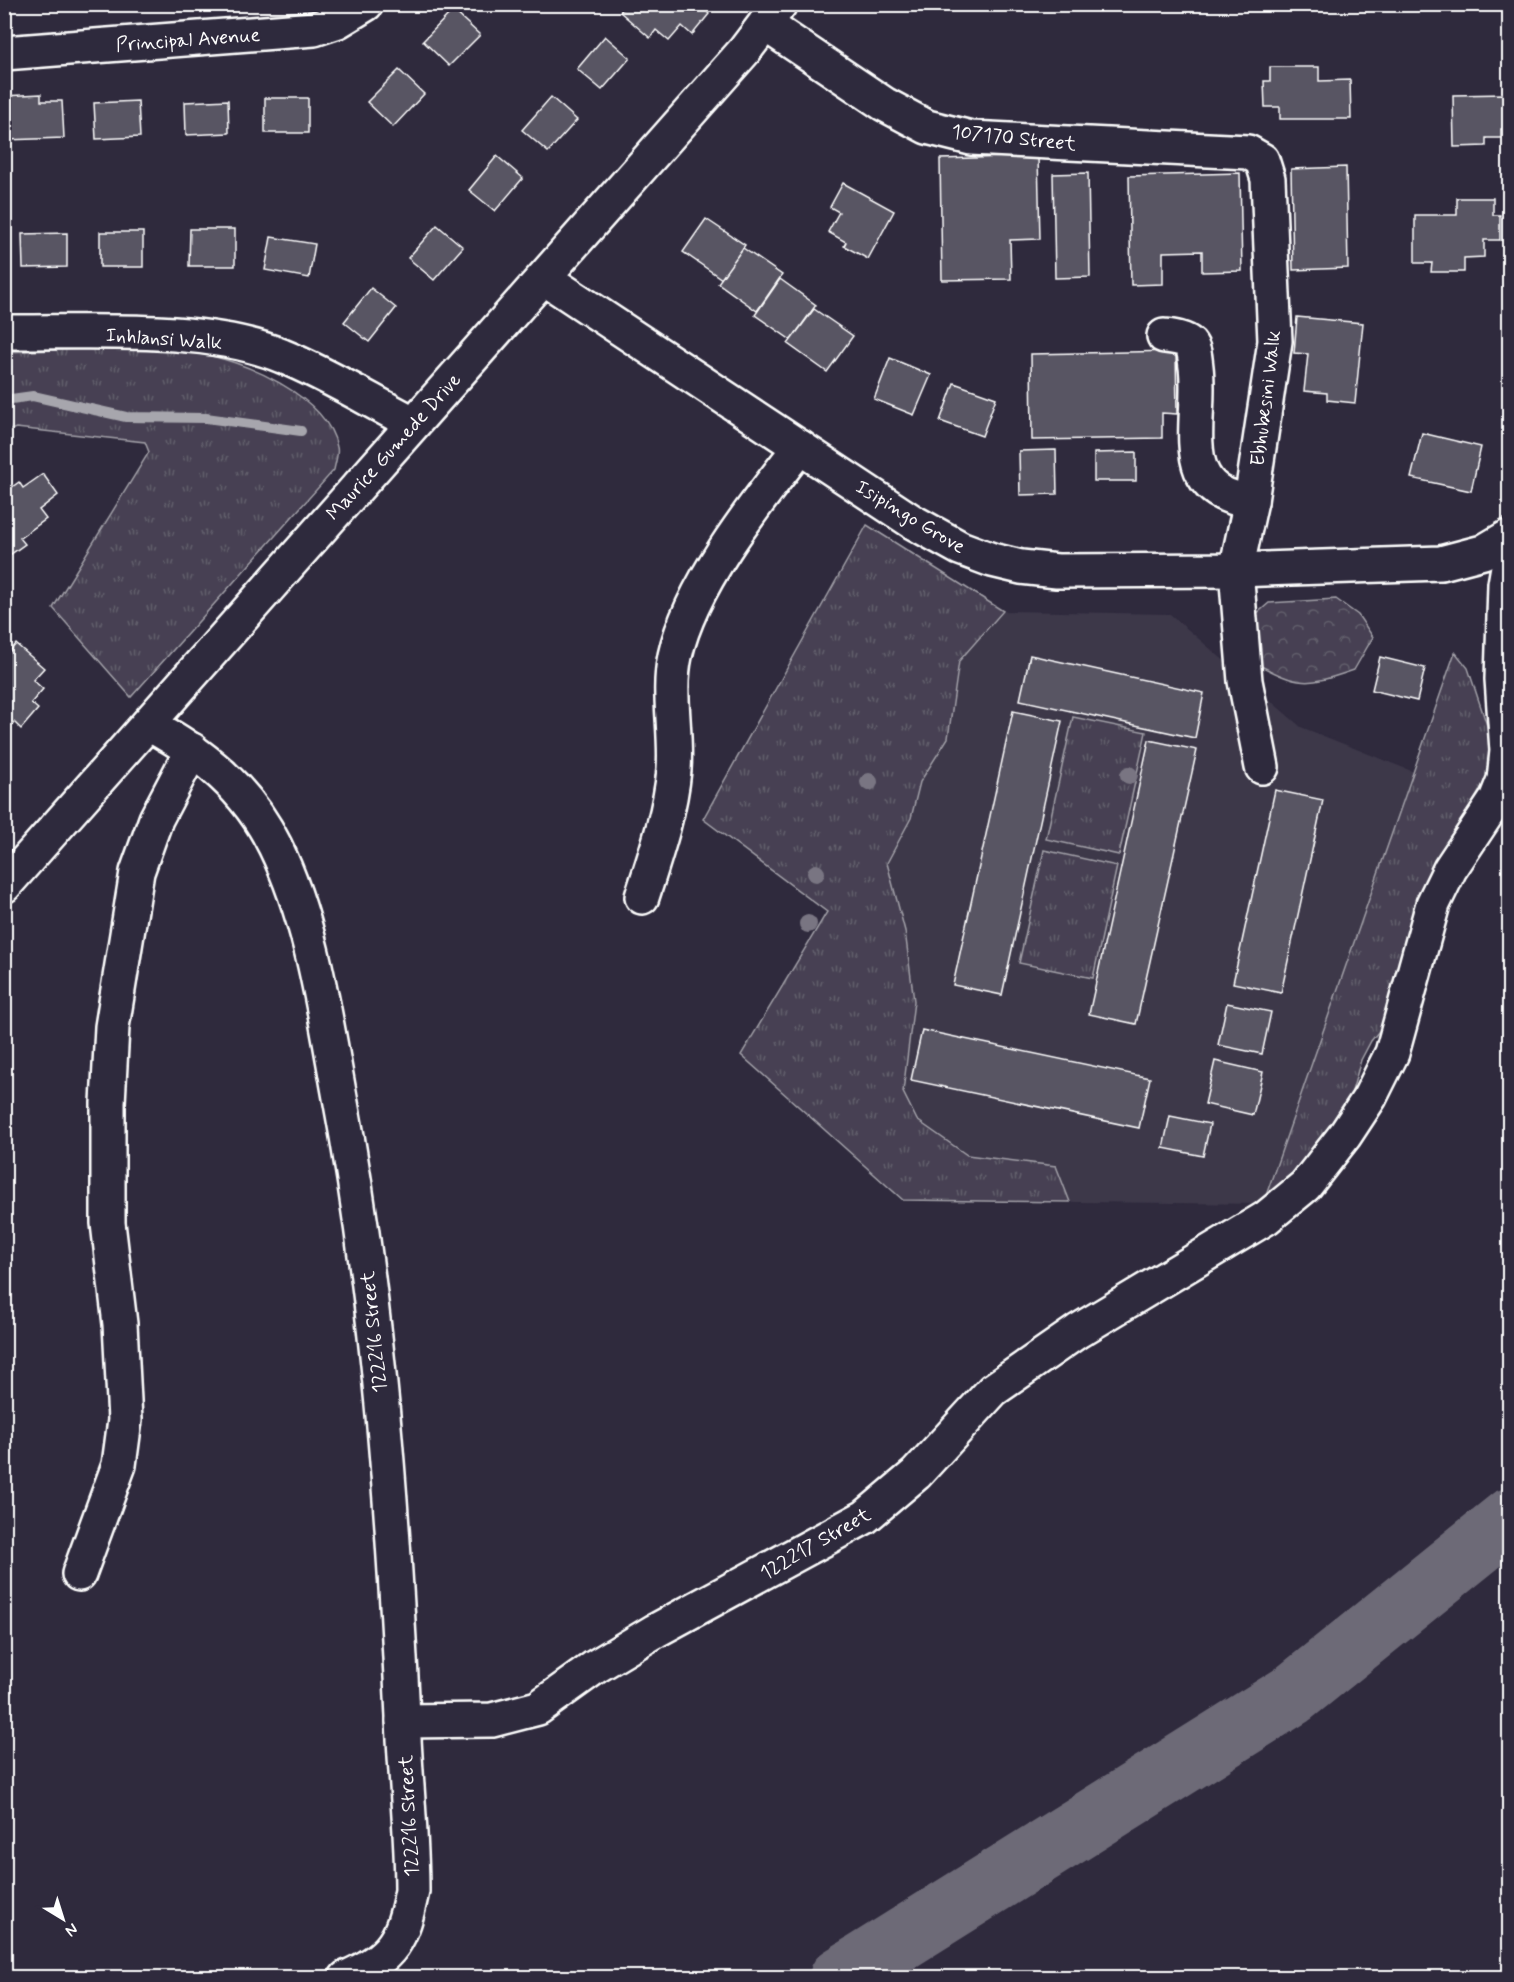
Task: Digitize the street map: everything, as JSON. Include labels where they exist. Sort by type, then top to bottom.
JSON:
[{"type":"street","name":"Principal Avenue","points":[[4,53],[314,29],[338,21],[366,4]]},
{"type":"street","name":"107170 Street","points":[[773,14],[884,104],[927,127],[971,138],[1239,152],[1256,156]]},
{"type":"street","name":"Maurice Gumede Drive","points":[[4,886],[544,278],[773,14]]},
{"type":"street","name":"Ebhubesini Walk","points":[[1256,156],[1266,169],[1268,179],[1275,341],[1251,501],[1236,570],[1245,681],[1262,766]]},
{"type":"street","name":"Isipingo Grove","points":[[544,278],[913,522],[960,548],[992,560],[1021,567],[1057,571],[1236,570],[1442,563],[1483,552],[1509,536]]},
{"type":"street","name":"Inhlansi Walk","points":[[4,332],[168,334],[231,342],[281,355],[413,423]]},
{"type":"street","points":[[1164,336],[1182,339],[1190,345],[1195,355],[1198,379],[1197,454],[1201,473],[1208,484],[1220,494],[1232,499],[1251,501]]},
{"type":"street","points":[[642,897],[656,853],[674,770],[673,679],[675,657],[685,623],[711,574],[759,500],[800,447]]},
{"type":"street","name":"122217 Street","points":[[403,1721],[492,1720],[538,1708],[595,1667],[655,1631],[865,1517],[916,1474],[959,1424],[1002,1383],[1078,1331],[1213,1252],[1266,1218],[1305,1186],[1325,1164],[1352,1125],[1370,1097],[1392,1053],[1433,904],[1450,869],[1496,800],[1504,780],[1508,758],[1502,679],[1505,584],[1509,556]]},
{"type":"street","name":"122216 Street","points":[[148,724],[220,770],[241,791],[276,847],[304,925],[316,974],[357,1189],[375,1336],[395,1543],[412,1891],[404,1926],[394,1946],[385,1954],[346,1977]]},
{"type":"street","points":[[79,1574],[119,1466],[125,1420],[120,1324],[108,1223],[108,1115],[112,1027],[142,854],[156,819],[192,750]]},
{"type":"shaded area","points":[[867,525],[1003,611],[1170,614],[1301,727],[1414,772],[1263,1204],[903,1200],[741,1055],[827,912],[703,819]]},
{"type":"green space","points":[[85,349],[182,351],[236,363],[280,383],[300,396],[317,412],[330,429],[337,447],[334,470],[131,697],[53,608],[149,452],[145,442],[16,428],[5,432],[5,352]]},
{"type":"green space","points":[[867,525],[1003,611],[959,661],[948,738],[920,782],[911,818],[887,863],[905,931],[914,1001],[903,1092],[917,1120],[967,1155],[1056,1166],[1070,1202],[903,1200],[741,1055],[827,912],[703,819]]},
{"type":"green space","points":[[1336,599],[1358,615],[1373,637],[1354,670],[1324,679],[1303,682],[1293,680],[1255,663],[1247,622],[1269,603]]},
{"type":"green space","points":[[1455,652],[1468,668],[1498,759],[1445,850],[1398,1007],[1371,1041],[1361,1060],[1348,1105],[1311,1167],[1263,1204]]},
{"type":"green space","points":[[1073,717],[1146,732],[1119,855],[1046,839]]},
{"type":"green space","points":[[1044,850],[1117,866],[1093,978],[1019,963]]},
{"type":"building","points":[[626,4],[701,4],[709,14],[692,35],[682,26],[669,41],[656,30],[650,38],[620,12]]},
{"type":"building","points":[[453,10],[480,35],[449,66],[423,41]]},
{"type":"building","points":[[605,36],[630,58],[602,90],[577,69]]},
{"type":"building","points":[[1270,67],[1319,67],[1319,81],[1350,80],[1351,119],[1280,119],[1280,107],[1265,107],[1264,81],[1270,81]]},
{"type":"building","points":[[399,70],[424,94],[393,127],[367,102]]},
{"type":"building","points":[[41,94],[41,101],[62,101],[64,138],[5,140],[4,96]]},
{"type":"building","points":[[1505,94],[1506,129],[1501,129],[1501,138],[1486,138],[1486,146],[1454,147],[1453,95]]},
{"type":"building","points":[[551,97],[577,120],[548,152],[522,130]]},
{"type":"building","points":[[265,98],[308,98],[308,133],[265,133]]},
{"type":"building","points":[[228,100],[229,133],[186,135],[185,102]]},
{"type":"building","points":[[138,101],[140,137],[96,139],[94,103]]},
{"type":"building","points":[[497,156],[523,178],[495,211],[469,190]]},
{"type":"building","points":[[1038,156],[1040,239],[1010,240],[1011,279],[942,280],[940,159]]},
{"type":"building","points":[[1346,167],[1348,268],[1293,270],[1291,169]]},
{"type":"building","points":[[1088,173],[1090,277],[1055,278],[1053,174]]},
{"type":"building","points":[[1240,173],[1242,271],[1202,272],[1202,251],[1163,252],[1163,284],[1131,285],[1129,176]]},
{"type":"building","points":[[843,183],[894,211],[868,259],[844,246],[846,242],[828,232],[839,212],[830,207]]},
{"type":"building","points":[[1457,198],[1493,198],[1493,215],[1500,215],[1500,240],[1484,240],[1484,257],[1464,258],[1464,272],[1431,272],[1432,263],[1415,263],[1415,215],[1457,215]]},
{"type":"building","points":[[706,219],[745,245],[722,279],[683,252]]},
{"type":"building","points":[[437,225],[463,247],[434,280],[408,258]]},
{"type":"building","points":[[190,229],[235,229],[235,266],[189,266]]},
{"type":"building","points":[[100,232],[143,232],[143,267],[100,267]]},
{"type":"building","points":[[67,233],[67,267],[23,268],[22,234]]},
{"type":"building","points":[[271,237],[315,244],[309,278],[265,270]]},
{"type":"building","points":[[743,248],[782,275],[757,311],[718,283]]},
{"type":"building","points":[[780,279],[816,305],[791,340],[755,315]]},
{"type":"building","points":[[371,288],[396,308],[369,342],[344,322]]},
{"type":"building","points":[[814,309],[853,336],[827,372],[788,344]]},
{"type":"building","points":[[1297,317],[1363,323],[1355,403],[1327,400],[1327,393],[1304,391],[1308,354],[1294,353]]},
{"type":"building","points":[[1176,351],[1177,414],[1162,413],[1162,438],[1032,440],[1031,354]]},
{"type":"building","points":[[890,358],[931,375],[914,415],[874,399]]},
{"type":"building","points":[[954,383],[996,398],[982,436],[940,421]]},
{"type":"building","points":[[1422,433],[1481,447],[1471,491],[1411,478]]},
{"type":"building","points":[[1056,450],[1057,494],[1020,495],[1019,451]]},
{"type":"building","points":[[1136,452],[1136,481],[1094,481],[1094,453]]},
{"type":"building","points":[[43,474],[58,495],[39,510],[46,519],[20,538],[25,544],[4,559],[4,493],[19,482],[23,488]]},
{"type":"building","points":[[16,644],[44,668],[33,680],[43,689],[31,703],[38,709],[21,729],[14,722],[4,733],[4,658]]},
{"type":"building","points":[[1030,655],[1204,693],[1195,738],[1020,700]]},
{"type":"building","points":[[1380,657],[1425,668],[1417,701],[1372,690]]},
{"type":"building","points":[[1013,711],[1062,721],[1002,995],[953,985]]},
{"type":"building","points":[[1149,740],[1197,750],[1136,1024],[1089,1014]]},
{"type":"building","points":[[1275,790],[1323,800],[1281,993],[1233,983]]},
{"type":"building","points":[[1227,1003],[1271,1012],[1262,1054],[1218,1045]]},
{"type":"building","points":[[922,1030],[1150,1078],[1139,1128],[911,1080]]},
{"type":"building","points":[[1215,1061],[1263,1072],[1253,1115],[1205,1104]]},
{"type":"building","points":[[1170,1116],[1210,1124],[1203,1156],[1163,1148]]},
{"type":"waterway","points":[[4,400],[33,396],[126,417],[206,418],[301,431]]},
{"type":"waterway","points":[[840,1978],[1292,1695],[1510,1519]]}]
